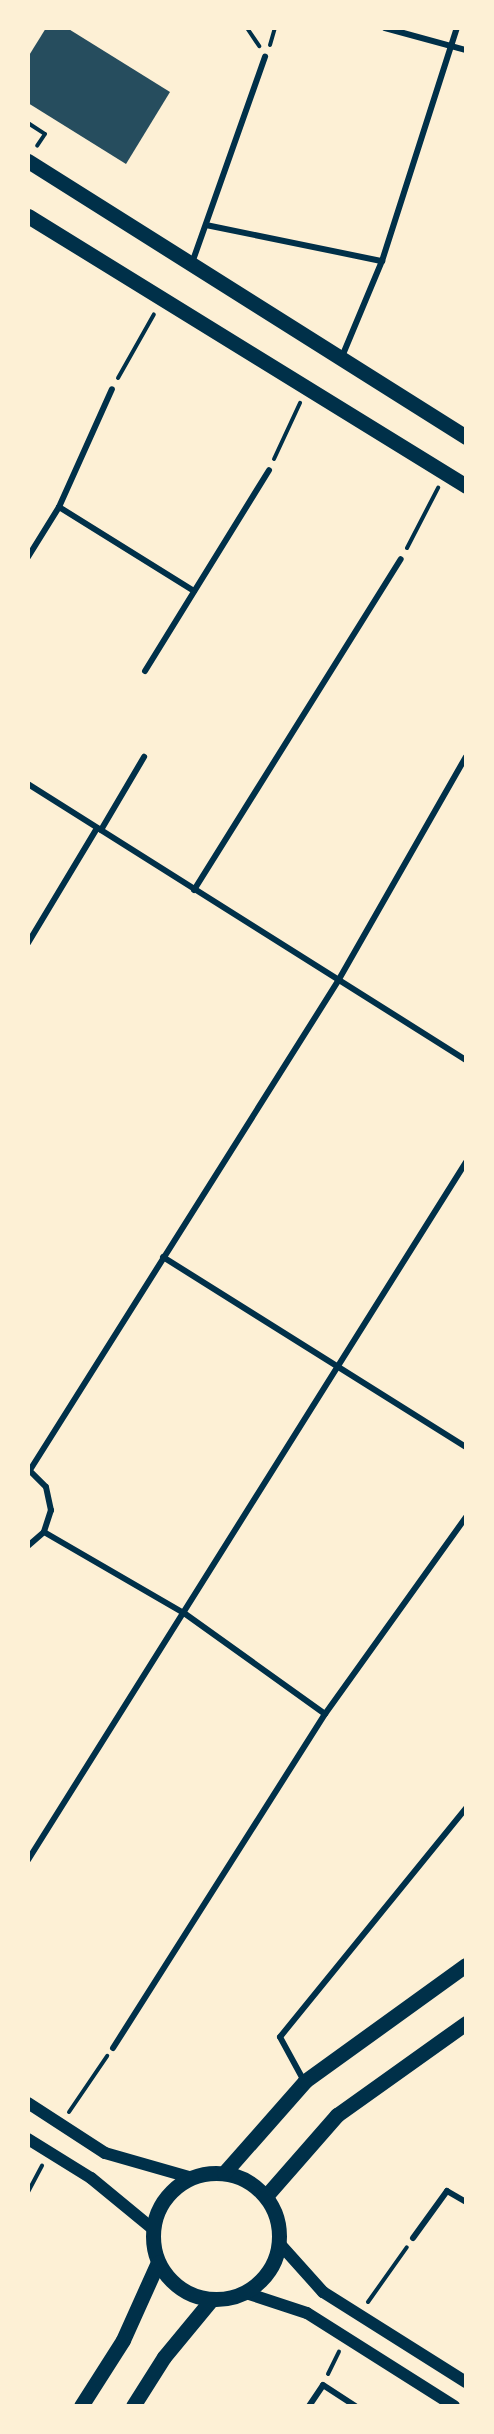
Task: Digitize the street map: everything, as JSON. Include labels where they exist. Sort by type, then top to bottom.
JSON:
[{"type":"main road","points":[[28,161],[465,437]]},
{"type":"main road","points":[[28,216],[163,297],[465,486]]},
{"type":"main road","points":[[224,2173],[305,2081],[465,1965]]},
{"type":"main road","points":[[266,2196],[337,2115],[465,2024]]},
{"type":"main road","points":[[28,2103],[105,2153],[192,2178]]},
{"type":"main road","points":[[28,2139],[91,2178],[153,2229]]},
{"type":"main road","points":[[224,2173],[240,2177],[266,2196],[279,2226],[279,2243],[274,2263],[263,2280],[246,2293],[223,2300],[211,2300],[194,2296],[179,2288],[167,2277],[158,2262],[153,2229],[166,2198],[177,2186],[192,2178],[224,2173]]},
{"type":"main road","points":[[279,2243],[323,2292],[465,2382]]},
{"type":"main road","points":[[81,2406],[123,2340],[158,2262]]},
{"type":"main road","points":[[246,2293],[308,2313],[454,2406]]},
{"type":"main road","points":[[134,2406],[164,2357],[211,2300]]},
{"type":"street","points":[[385,28],[465,50]]},
{"type":"street","points":[[341,359],[382,261],[453,47],[457,28]]},
{"type":"street","points":[[192,265],[265,57]]},
{"type":"street","points":[[206,225],[382,261]]},
{"type":"street","points":[[28,557],[59,507],[112,389]]},
{"type":"street","points":[[145,671],[269,470]]},
{"type":"street","points":[[59,507],[194,591]]},
{"type":"street","points":[[194,890],[401,559]]},
{"type":"street","points":[[28,1546],[44,1532],[51,1510],[50,1498],[39,1477],[29,1470],[338,981],[465,757]]},
{"type":"street","points":[[28,943],[144,758]]},
{"type":"street","points":[[28,784],[465,1060]]},
{"type":"street","points":[[28,1860],[465,1162]]},
{"type":"street","points":[[163,1257],[465,1447]]},
{"type":"street","points":[[113,2048],[326,1714],[465,1517]]},
{"type":"street","points":[[44,1532],[184,1613],[326,1714]]},
{"type":"street","points":[[305,2081],[280,2037],[465,1808]]},
{"type":"street","points":[[413,2238],[447,2191],[465,2202]]},
{"type":"street","points":[[309,2406],[323,2385],[355,2406]]},
{"type":"path","points":[[247,28],[265,57]]},
{"type":"path","points":[[265,57],[275,28]]},
{"type":"path","points":[[28,123],[45,134]]},
{"type":"path","points":[[112,389],[163,297]]},
{"type":"path","points":[[269,470],[306,388]]},
{"type":"path","points":[[401,559],[446,473]]},
{"type":"path","points":[[61,2124],[113,2048]]},
{"type":"path","points":[[28,2192],[50,2152]]},
{"type":"path","points":[[359,2314],[413,2238]]},
{"type":"path","points":[[323,2385],[346,2337]]},
{"type":"building","points":[[46,28],[67,28],[170,92],[126,164],[28,103],[28,57]]}]
